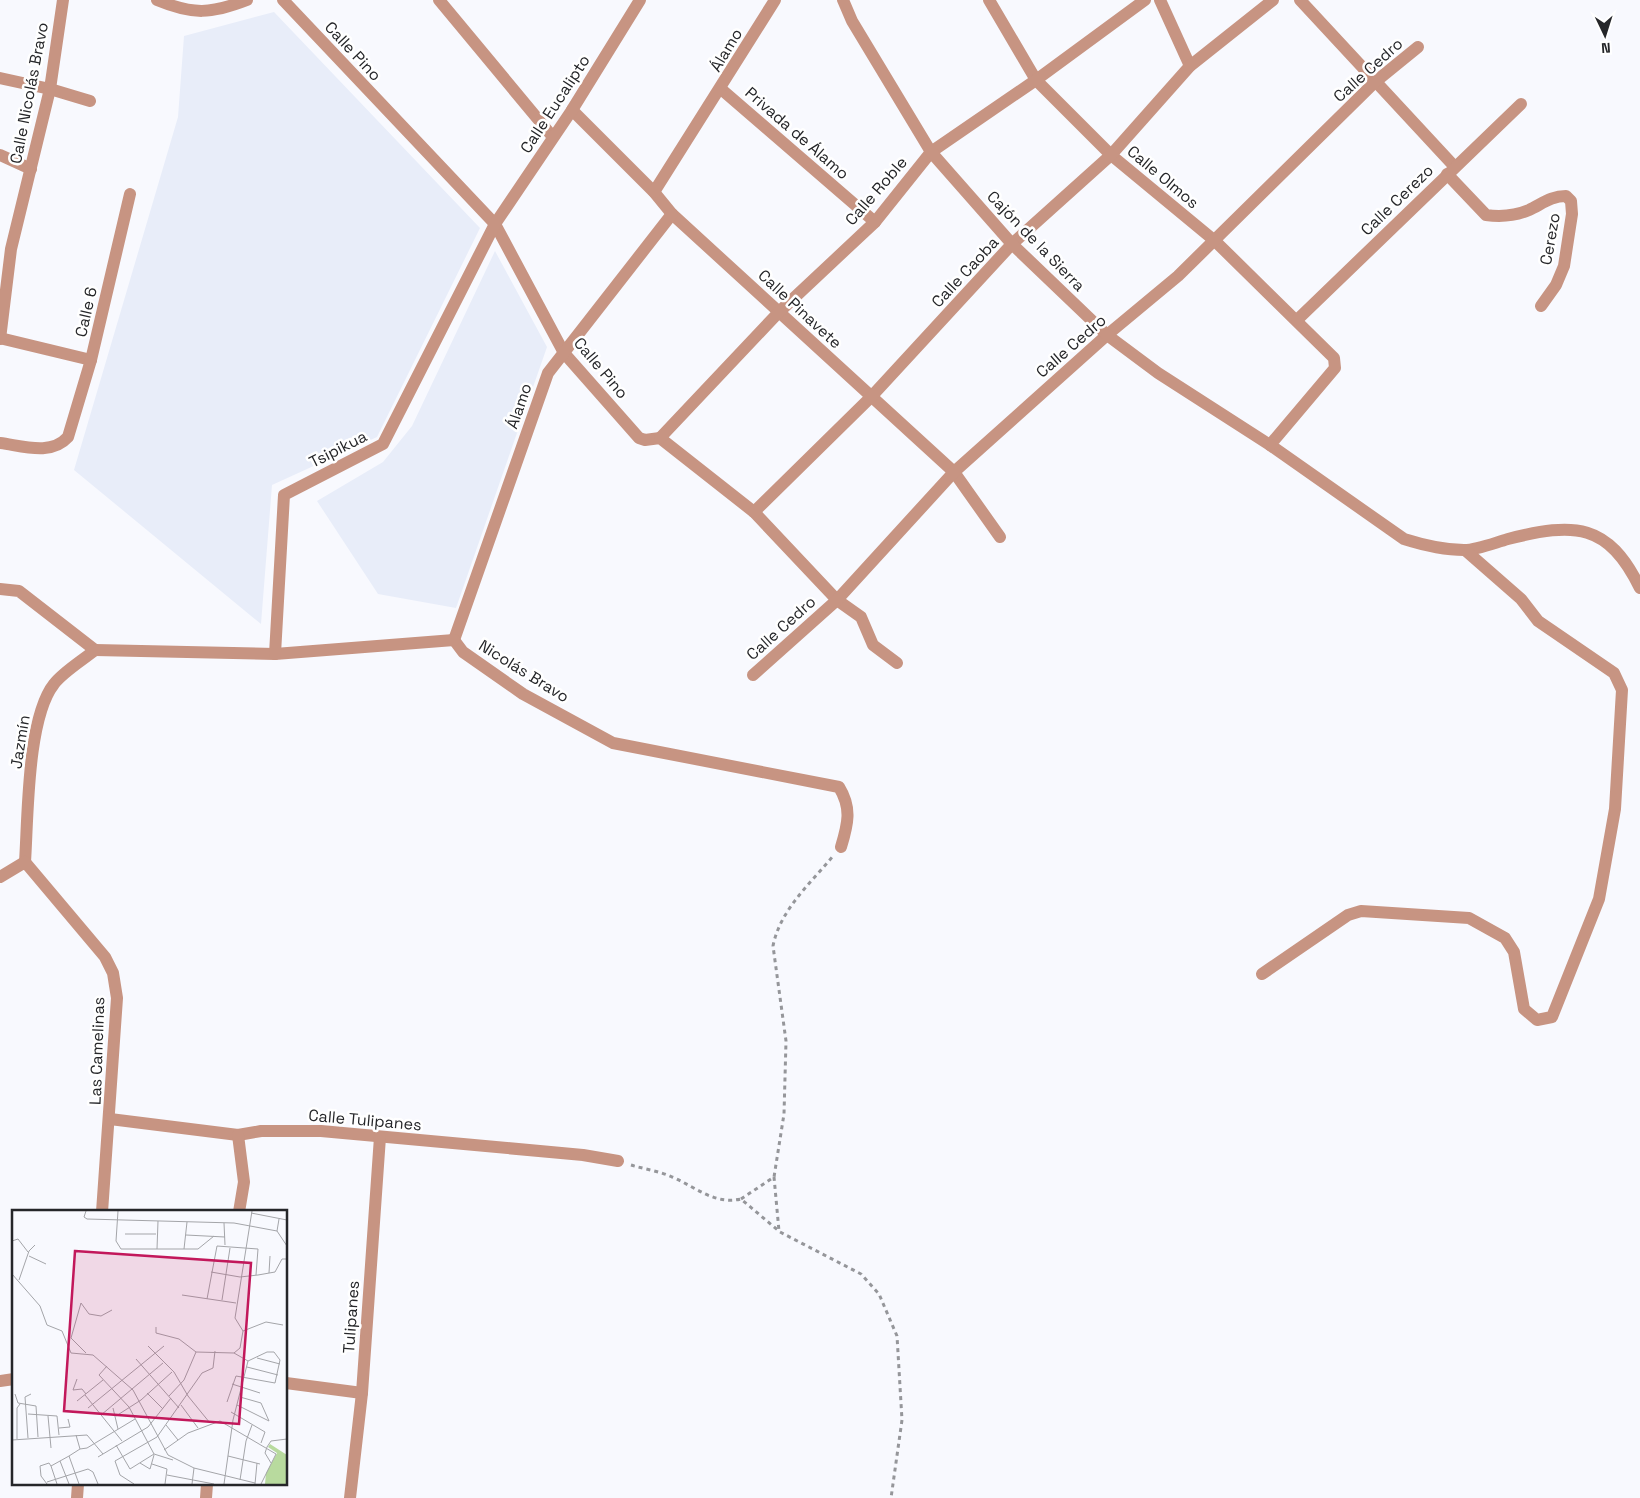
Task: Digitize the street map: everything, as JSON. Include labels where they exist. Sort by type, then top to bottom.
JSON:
[{"type":"street","name":"Calle Nicolás Bravo","points":[[0,339],[5,248],[31,169],[50,88],[63,0]]},
{"type":"street","points":[[157,0],[180,10],[195,11],[222,9],[247,0]]},
{"type":"street","name":"Calle Pino","points":[[283,0],[495,224],[564,352],[639,438],[645,440],[660,438]]},
{"type":"street","points":[[439,0],[552,136]]},
{"type":"street","name":"Calle Eucalipto","points":[[495,224],[552,136],[572,110],[640,0]]},
{"type":"street","name":"Álamo","points":[[654,192],[721,89],[775,0]]},
{"type":"street","name":"Cajón de la Sierra","points":[[843,0],[852,21],[931,152],[1012,244],[1107,335],[1158,373],[1270,445],[1404,539],[1426,546],[1465,550]]},
{"type":"street","name":"Calle Olmos","points":[[989,0],[1036,80],[1111,155],[1215,241],[1334,358],[1335,368],[1270,445]]},
{"type":"street","name":"Calle Roble","points":[[660,438],[779,312],[874,222],[931,152],[1036,80],[1145,0]]},
{"type":"street","points":[[1160,0],[1190,66]]},
{"type":"street","name":"Calle Caoba","points":[[754,512],[871,397],[1012,244],[1111,155],[1190,66],[1273,0]]},
{"type":"street","points":[[1300,0],[1375,82],[1450,170]]},
{"type":"street","name":"Calle Cedro","points":[[752,675],[837,600],[954,472],[1215,241],[1375,82],[1418,48]]},
{"type":"street","points":[[0,78],[50,88],[90,100]]},
{"type":"street","name":"Privada de Álamo","points":[[721,89],[874,222]]},
{"type":"street","name":"Calle Cerezo","points":[[1296,320],[1450,170],[1521,104]]},
{"type":"street","name":"Calle Pinavete","points":[[572,110],[654,192],[672,214],[954,472],[1000,537]]},
{"type":"street","points":[[0,154],[31,169]]},
{"type":"street","name":"Cerezo","points":[[1450,170],[1486,215],[1509,216],[1527,211],[1555,196],[1566,196],[1571,201],[1572,214],[1564,266],[1556,285],[1541,306]]},
{"type":"street","name":"Calle 6","points":[[0,443],[48,449],[61,444],[68,437],[91,360],[130,194]]},
{"type":"street","name":"Álamo","points":[[454,640],[548,373],[672,214]]},
{"type":"street","name":"Tsipikua","points":[[275,654],[284,495],[383,444],[495,224]]},
{"type":"street","points":[[0,339],[91,360]]},
{"type":"street","points":[[660,438],[754,512],[837,600],[861,617],[873,645],[897,663]]},
{"type":"street","points":[[1465,550],[1515,537],[1562,530],[1593,533],[1613,546],[1628,565],[1640,588]]},
{"type":"street","points":[[1262,974],[1348,915],[1360,911],[1469,918],[1505,938],[1510,944],[1514,952],[1524,1009],[1537,1020],[1552,1017],[1600,899],[1615,809],[1622,690],[1614,673],[1538,621],[1521,600],[1465,550]]},
{"type":"street","points":[[0,589],[19,591],[95,650],[275,654],[454,640]]},
{"type":"street","name":"Nicolás Bravo","points":[[454,640],[463,652],[524,694],[613,743],[839,787],[849,808],[847,829],[841,847]]},
{"type":"street","name":"Jazmín","points":[[25,862],[31,763],[42,704],[55,683],[95,650]]},
{"type":"street","points":[[0,877],[25,862]]},
{"type":"street","name":"Las Camelinas","points":[[25,862],[99,949],[112,974],[117,998],[102,1210]]},
{"type":"street","name":"Calle Tulipanes","points":[[110,1119],[238,1135],[261,1130],[304,1131],[583,1156],[618,1161]]},
{"type":"street","points":[[238,1135],[244,1182],[239,1210]]},
{"type":"street","name":"Tulipanes","points":[[350,1498],[362,1393],[380,1137]]},
{"type":"street","points":[[288,1383],[362,1393]]},
{"type":"path","points":[[780,1232],[774,1177],[784,1114],[786,1041],[772,946],[776,931],[784,915],[841,847]]},
{"type":"path","points":[[618,1161],[672,1176],[718,1200],[730,1202],[741,1199],[774,1177]]},
{"type":"path","points":[[741,1199],[780,1232],[861,1274],[879,1294],[898,1336],[902,1420],[891,1498]]},
{"type":"shaded area","points":[[274,12],[480,228],[377,437],[272,485],[261,624],[74,470],[178,117],[184,36]]},
{"type":"shaded area","points":[[495,251],[547,347],[456,608],[378,594],[317,501],[383,462],[412,426]]}]
